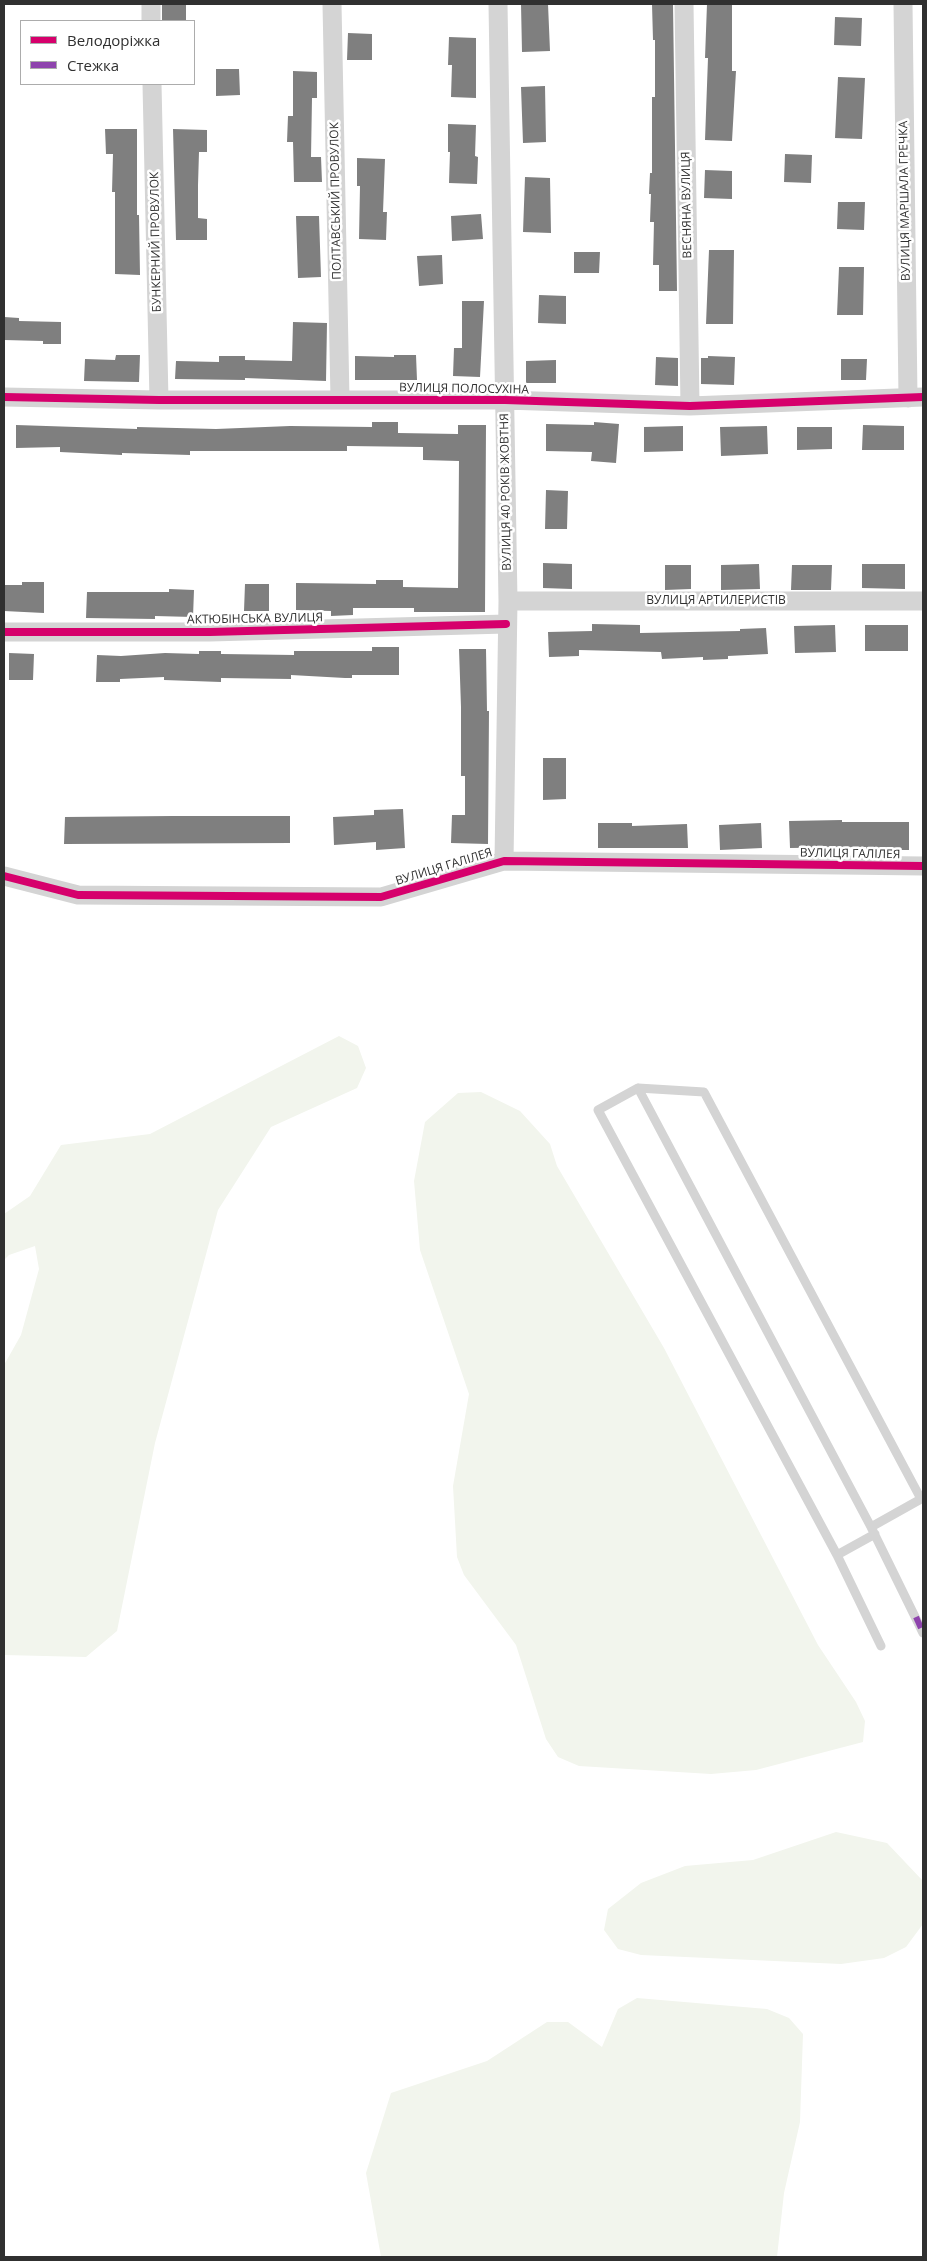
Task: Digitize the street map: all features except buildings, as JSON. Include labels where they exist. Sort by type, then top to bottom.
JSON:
[{"type":"street","points":[[150,4],[151,20]]},
{"type":"street","name":"ПОЛТАВСЬКИЙ ПРОВУЛОК","points":[[332,4],[340,399]]},
{"type":"street","name":"ВУЛИЦЯ 40 РОКІВ ЖОВТНЯ","points":[[498,4],[508,600],[506,624],[504,861]]},
{"type":"street","name":"ВЕСНЯНА ВУЛИЦЯ","points":[[684,4],[690,406]]},
{"type":"street","name":"ВУЛИЦЯ МАРШАЛА ГРЕЧКА","points":[[903,4],[915,398]]},
{"type":"street","name":"БУНКЕРНИЙ ПРОВУЛОК","points":[[152,85],[159,400]]},
{"type":"street","name":"ВУЛИЦЯ ПОЛОСУХІНА","points":[[4,397],[159,400],[505,400],[690,406],[915,398]]},
{"type":"street","name":"ВУЛИЦЯ АРТИЛЕРИСТІВ","points":[[508,600],[923,601]]},
{"type":"street","name":"АКТЮБІНСЬКА ВУЛИЦЯ","points":[[4,632],[210,632],[506,624]]},
{"type":"street","name":"ВУЛИЦЯ ГАЛІЛЕЯ","points":[[4,876],[78,895],[381,897],[504,861],[923,866]]},
{"type":"lane","points":[[638,1088],[873,1531],[923,1633]]},
{"type":"lane","points":[[837,1555],[921,1499],[704,1092],[638,1088],[598,1110],[837,1555],[881,1646]]},
{"type":"shaded area","points":[[339,1036],[358,1046],[366,1068],[357,1088],[271,1127],[218,1210],[155,1443],[117,1631],[86,1657],[4,1655],[4,1365],[21,1335],[39,1269],[35,1246],[9,1255],[4,1260],[4,1214],[30,1196],[61,1145],[150,1134]]},
{"type":"shaded area","points":[[481,1092],[520,1111],[550,1144],[557,1166],[664,1348],[818,1645],[856,1702],[865,1721],[863,1742],[756,1770],[711,1774],[579,1766],[558,1757],[546,1739],[516,1645],[464,1575],[457,1557],[453,1486],[469,1394],[420,1250],[414,1181],[425,1122],[458,1093]]},
{"type":"shaded area","points":[[836,1832],[887,1843],[923,1881],[923,1924],[906,1947],[884,1958],[841,1964],[641,1955],[618,1949],[604,1930],[608,1909],[641,1883],[685,1866],[753,1860]]},
{"type":"shaded area","points":[[637,1998],[767,2009],[789,2018],[803,2034],[800,2122],[784,2193],[777,2257],[381,2257],[366,2173],[391,2093],[487,2061],[547,2022],[568,2022],[602,2047],[618,2009]]},
{"type":"marked path","points":[[916,1617],[921,1628],[923,1626]]},
{"type":"cycle path","points":[[4,397],[159,400],[505,400],[690,406],[923,397]]},
{"type":"cycle path","points":[[4,632],[210,632],[506,624]]},
{"type":"cycle path","points":[[4,876],[78,895],[381,897],[504,861],[923,866]]}]
